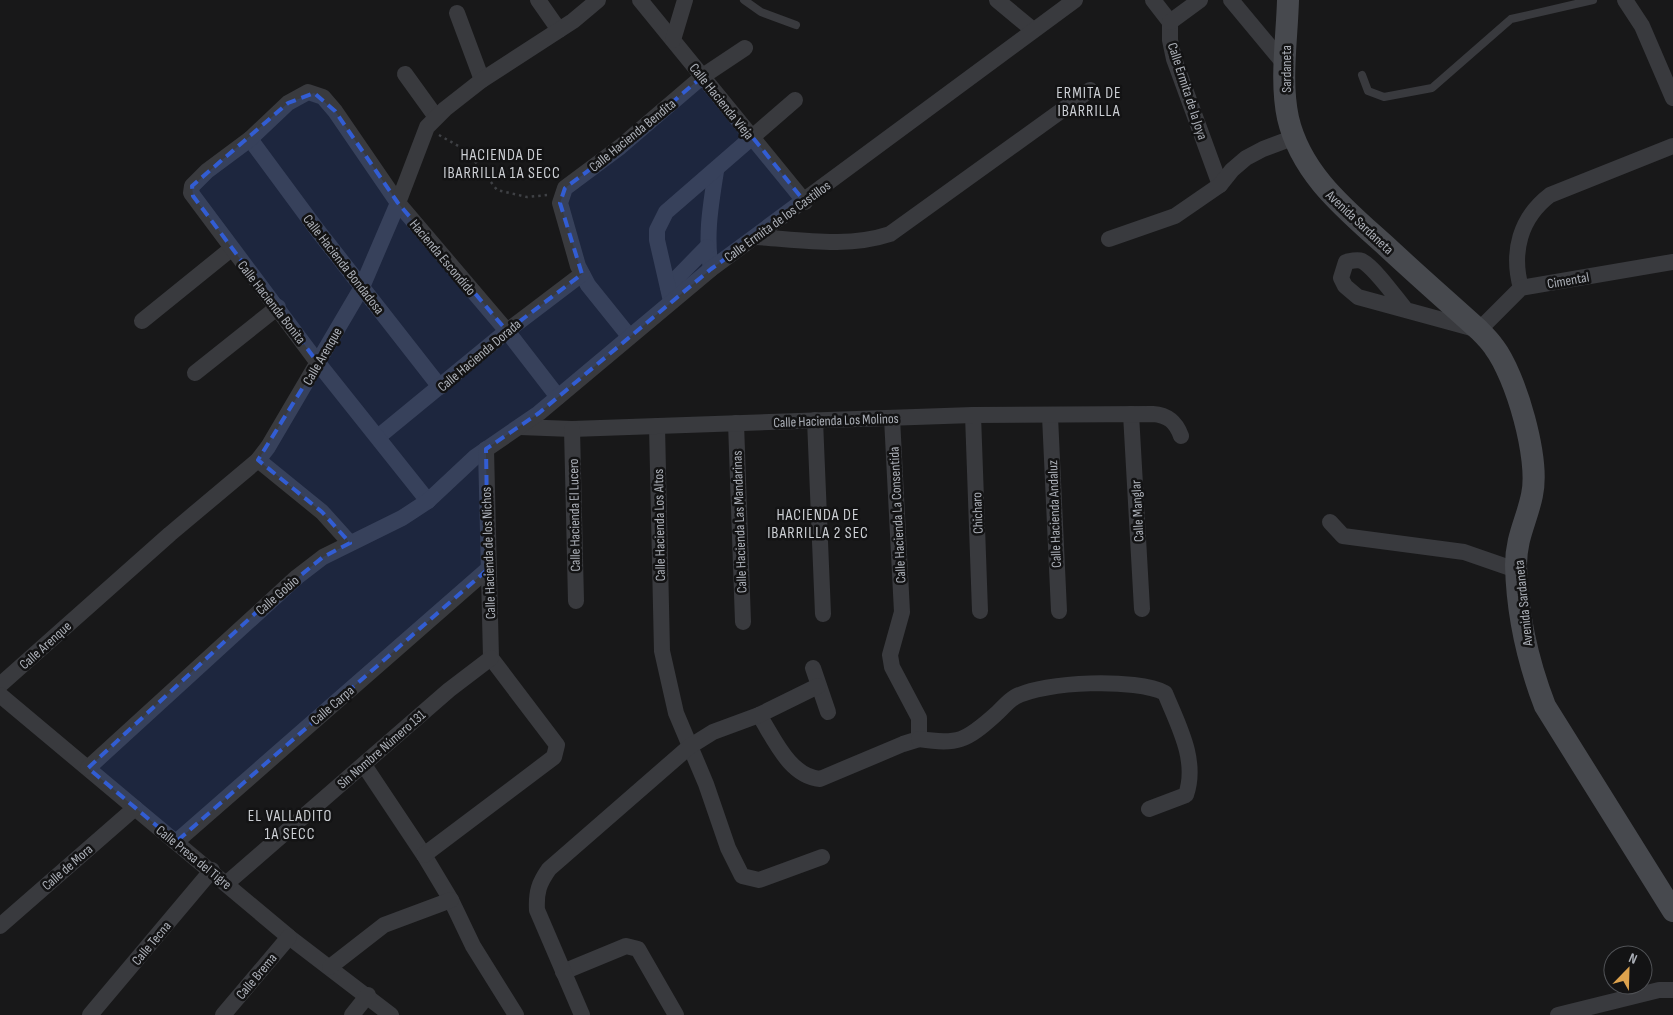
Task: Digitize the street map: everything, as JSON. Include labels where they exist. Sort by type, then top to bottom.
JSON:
[{"type":"street","points":[[538,0],[559,30]]},
{"type":"street","points":[[405,74],[431,122],[482,80],[559,30],[598,0]]},
{"type":"street","name":"Calle Hacienda Vieja","points":[[640,0],[804,202]]},
{"type":"street","points":[[673,40],[685,0]]},
{"type":"street","points":[[997,0],[1033,30]]},
{"type":"street","name":"Calle Ermita de los Castillos","points":[[486,449],[520,427],[558,397],[629,336],[669,294],[711,269],[758,236],[1075,0]]},
{"type":"street","points":[[1153,0],[1170,22],[1200,0]]},
{"type":"street","points":[[1231,0],[1286,66]]},
{"type":"street","name":"Sardaneta","points":[[1288,0],[1286,66],[1288,118],[1295,137]]},
{"type":"street","points":[[1625,0],[1642,26],[1673,98]]},
{"type":"street","points":[[457,13],[482,80]]},
{"type":"street","name":"Calle Ermita de la Joya","points":[[1170,22],[1170,40],[1174,59],[1220,185]]},
{"type":"street","name":"Calle Hacienda Bendita","points":[[561,195],[565,188],[620,147],[703,76],[745,48]]},
{"type":"street","points":[[758,236],[851,243],[872,240],[890,234],[1090,90]]},
{"type":"street","name":"Hacienda Escondido","points":[[193,196],[192,186],[207,171],[250,139],[288,103],[308,92],[323,97],[335,111],[398,203],[507,332],[558,397]]},
{"type":"street","points":[[669,294],[657,240],[657,230],[666,212],[716,171],[795,100]]},
{"type":"street","name":"Calle Arenque","points":[[0,686],[170,534],[258,460],[362,287],[431,122]]},
{"type":"street","points":[[1109,239],[1175,216],[1220,185],[1232,170],[1246,158],[1263,149],[1295,137]]},
{"type":"street","name":"Avenida Sardaneta","points":[[1295,137],[1318,181],[1340,205],[1486,323],[1495,348],[1514,383],[1528,437],[1534,474],[1532,496],[1518,541],[1516,570],[1531,671],[1545,706],[1673,911]]},
{"type":"street","name":"Calle Hacienda Bondadosa","points":[[250,139],[440,387]]},
{"type":"street","points":[[1406,310],[1486,323],[1516,293],[1516,258],[1527,217],[1537,205],[1550,195],[1673,146]]},
{"type":"street","points":[[711,269],[707,247],[716,171]]},
{"type":"street","points":[[561,195],[561,210],[582,274],[629,336]]},
{"type":"street","name":"Calle Hacienda Bonita","points":[[193,196],[231,249],[278,307],[318,363],[428,501]]},
{"type":"street","points":[[669,294],[707,247]]},
{"type":"street","points":[[142,321],[231,249]]},
{"type":"street","name":"Cimental","points":[[1516,293],[1673,262]]},
{"type":"street","name":"Calle Hacienda Dorada","points":[[378,437],[507,332],[582,274]]},
{"type":"street","points":[[195,373],[278,307]]},
{"type":"street","name":"Calle Manglar","points":[[1131,414],[1142,609]]},
{"type":"street","name":"Calle Hacienda Los Molinos","points":[[520,427],[572,429],[973,415],[1161,414],[1174,421],[1181,436]]},
{"type":"street","name":"Chicharo","points":[[973,415],[980,611]]},
{"type":"street","name":"Calle Hacienda Andaluz","points":[[1050,416],[1059,612]]},
{"type":"street","name":"Calle Hacienda La Consentida","points":[[892,418],[902,612],[890,655],[892,667],[918,718],[919,739]]},
{"type":"street","points":[[815,420],[823,614]]},
{"type":"street","name":"Calle Hacienda Las Mandarinas","points":[[736,423],[743,622]]},
{"type":"street","name":"Calle Hacienda Los Altos","points":[[657,426],[662,651],[676,712],[689,747],[706,784],[728,848],[742,876],[758,880],[822,857]]},
{"type":"street","name":"Calle Hacienda El Lucero","points":[[572,429],[576,601]]},
{"type":"street","name":"Calle Gobio","points":[[88,768],[262,607],[323,557],[402,518],[428,501],[486,449]]},
{"type":"street","name":"Calle Hacienda de los Nichos","points":[[486,449],[491,658]]},
{"type":"street","points":[[258,460],[322,512],[350,544]]},
{"type":"street","points":[[1330,522],[1343,536],[1464,552],[1516,570]]},
{"type":"street","name":"Calle Carpa","points":[[176,842],[488,568]]},
{"type":"street","points":[[424,856],[554,757],[557,745],[491,658]]},
{"type":"street","name":"Sin Nombre Número 131","points":[[228,883],[449,690],[491,658]]},
{"type":"street","points":[[813,668],[828,712]]},
{"type":"street","points":[[759,715],[793,766],[810,778],[820,779],[919,739],[957,742],[980,729],[1014,697],[1072,683],[1153,686],[1165,693],[1188,749],[1190,784],[1186,795],[1149,809]]},
{"type":"street","points":[[582,1015],[537,910],[536,895],[540,883],[549,869],[689,747],[714,732],[759,715],[818,686]]},
{"type":"street","name":"Calle Presa del Tigre","points":[[0,695],[228,883],[289,937],[368,995],[391,1015]]},
{"type":"street","points":[[364,765],[424,856],[450,900],[473,946],[516,1015]]},
{"type":"street","name":"Calle de Mora","points":[[0,926],[135,808]]},
{"type":"street","name":"Calle Tecna","points":[[90,1015],[212,870]]},
{"type":"street","points":[[330,967],[384,925],[450,900]]},
{"type":"street","name":"Calle Brema","points":[[223,1015],[289,937]]},
{"type":"street","points":[[564,972],[626,946],[638,949],[676,1015]]},
{"type":"street","points":[[1558,1015],[1583,1012],[1659,990],[1673,990]]},
{"type":"street","points":[[352,1015],[368,995]]},
{"type":"lane","points":[[744,0],[761,12],[796,25]]},
{"type":"lane","points":[[1362,75],[1368,91],[1384,97],[1432,88],[1511,19],[1593,0]]},
{"type":"path","points":[[431,122],[467,151],[497,190],[527,196],[561,195]]},
{"type":"highlighted area","points":[[703,76],[805,202],[711,269],[539,413],[486,449],[488,569],[176,842],[88,768],[262,607],[323,557],[350,543],[322,512],[258,460],[318,363],[193,196],[192,186],[288,103],[314,93],[335,111],[398,203],[507,331],[582,274],[560,203],[565,188],[620,147]]},
{"type":"district","name":"ERMITA DE IBARRILLA","points":[[1089,101]]},
{"type":"district","name":"HACIENDA DE IBARRILLA 1A SECC","points":[[502,163]]},
{"type":"district","name":"HACIENDA DE IBARRILLA 2 SEC","points":[[818,523]]},
{"type":"district","name":"EL VALLADITO 1A SECC","points":[[290,824]]}]
